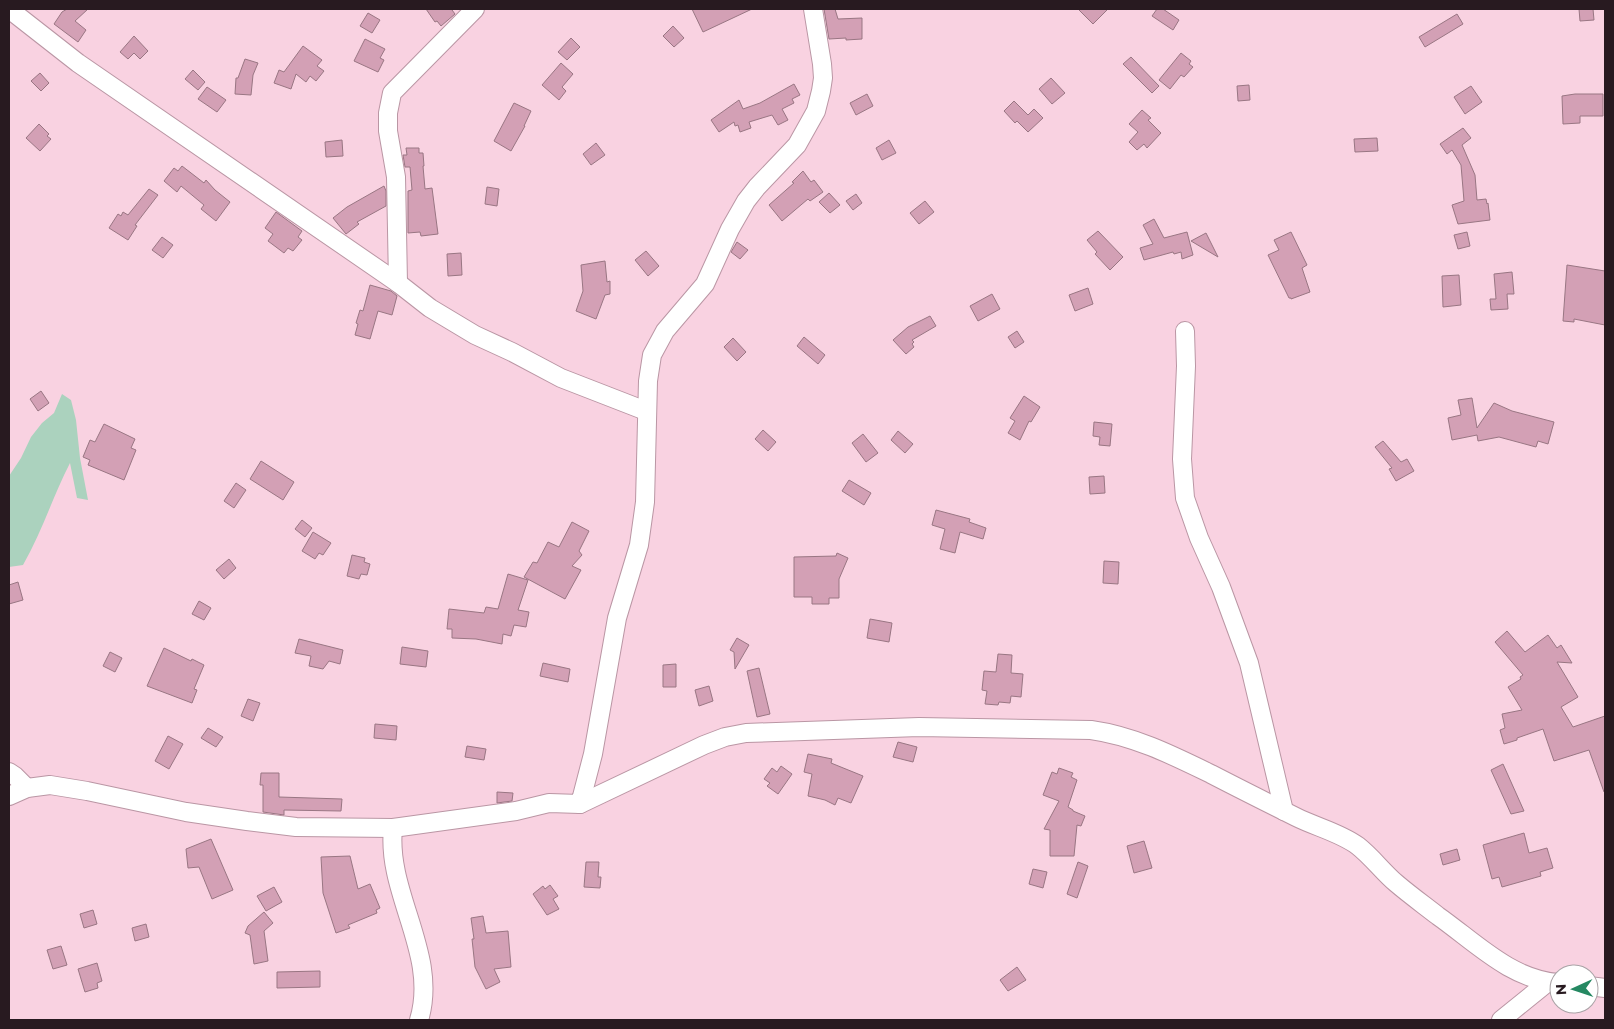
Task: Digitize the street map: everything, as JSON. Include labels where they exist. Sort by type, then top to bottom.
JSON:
[{"type":"street","points":[[9,9],[78,63],[398,283],[430,308],[475,335],[561,378],[646,412]]},
{"type":"street","points":[[398,283],[396,177],[388,131],[389,102],[392,93],[475,9]]},
{"type":"street","points":[[580,804],[593,754],[617,618],[639,545],[645,502],[646,412],[652,356],[665,331],[705,284],[730,229],[746,202],[757,187],[797,145],[816,111],[823,78],[813,9]]},
{"type":"street","points":[[1185,331],[1186,366],[1182,458],[1185,498],[1249,663],[1284,811]]},
{"type":"street","points":[[9,796],[27,788],[50,785],[87,790],[186,812],[277,825],[296,827],[393,828],[516,811],[549,803],[580,804],[704,745],[746,733],[919,727],[1091,730],[1113,733],[1149,745],[1316,827],[1346,839],[1359,847],[1420,904],[1438,915],[1483,951],[1518,972],[1549,981]]},
{"type":"street","points":[[9,772],[27,788]]},
{"type":"street","points":[[393,828],[391,845],[394,866],[421,958],[422,998],[418,1020]]},
{"type":"street","points":[[1501,1020],[1549,986]]},
{"type":"green space","points":[[62,394],[71,400],[76,420],[80,458],[88,500],[77,498],[70,463],[23,565],[9,567],[9,476],[21,458],[31,437],[42,423],[54,413]]},
{"type":"building","points":[[67,9],[88,9],[75,21],[86,30],[78,42],[54,24],[62,12]]},
{"type":"building","points":[[426,9],[454,9],[452,10],[455,14],[441,26],[437,21],[435,22]]},
{"type":"building","points":[[692,9],[752,9],[703,32]]},
{"type":"building","points":[[824,9],[835,9],[838,19],[862,18],[862,39],[829,39]]},
{"type":"building","points":[[1078,9],[1108,9],[1093,24]]},
{"type":"building","points":[[1157,9],[1163,9],[1179,20],[1173,30],[1152,16]]},
{"type":"building","points":[[1579,9],[1593,9],[1594,20],[1580,21]]},
{"type":"building","points":[[368,13],[380,20],[372,33],[360,26]]},
{"type":"building","points":[[1457,14],[1463,24],[1425,47],[1419,37]]},
{"type":"building","points":[[673,26],[684,38],[674,47],[663,36]]},
{"type":"building","points":[[134,36],[148,51],[140,59],[134,53],[128,59],[120,52]]},
{"type":"building","points":[[571,38],[580,47],[567,60],[558,52]]},
{"type":"building","points":[[365,39],[385,49],[380,58],[384,60],[378,72],[354,61]]},
{"type":"building","points":[[303,46],[322,60],[317,66],[324,71],[316,81],[310,76],[306,82],[296,74],[291,89],[274,83],[279,70],[284,72]]},
{"type":"building","points":[[1181,53],[1191,61],[1189,64],[1193,67],[1184,77],[1181,75],[1170,89],[1159,80]]},
{"type":"building","points":[[1131,57],[1159,86],[1152,93],[1123,64]]},
{"type":"building","points":[[245,59],[258,63],[253,75],[251,95],[235,94],[236,78],[238,78]]},
{"type":"building","points":[[561,63],[573,74],[562,87],[566,91],[559,100],[542,85]]},
{"type":"building","points":[[193,70],[205,82],[198,90],[185,79]]},
{"type":"building","points":[[40,73],[49,83],[41,91],[31,81]]},
{"type":"building","points":[[1051,78],[1065,93],[1052,104],[1039,89]]},
{"type":"building","points":[[794,84],[800,95],[792,99],[794,103],[782,109],[788,120],[778,125],[772,115],[749,122],[751,128],[740,132],[738,125],[735,126],[734,122],[719,132],[711,120],[739,100],[743,109],[760,103]]},
{"type":"building","points":[[1249,85],[1250,100],[1238,101],[1237,86]]},
{"type":"building","points":[[1471,86],[1482,102],[1465,114],[1454,97]]},
{"type":"building","points":[[207,87],[226,100],[217,112],[198,99]]},
{"type":"building","points":[[867,94],[873,106],[856,115],[850,103]]},
{"type":"building","points":[[1603,94],[1603,116],[1580,116],[1580,123],[1563,124],[1562,96]]},
{"type":"building","points":[[1014,101],[1028,115],[1034,109],[1043,118],[1028,132],[1017,121],[1015,123],[1004,111]]},
{"type":"building","points":[[514,103],[531,111],[511,151],[494,141]]},
{"type":"building","points":[[1142,110],[1151,118],[1148,120],[1161,133],[1147,148],[1144,144],[1137,150],[1129,142],[1138,132],[1129,124]]},
{"type":"building","points":[[39,124],[49,134],[47,136],[51,139],[40,151],[26,138]]},
{"type":"building","points":[[1463,128],[1471,138],[1462,145],[1475,175],[1477,200],[1486,199],[1490,220],[1458,224],[1452,205],[1464,201],[1461,165],[1452,150],[1447,154],[1440,144]]},
{"type":"building","points":[[1377,138],[1378,151],[1355,152],[1354,139]]},
{"type":"building","points":[[342,140],[343,156],[326,157],[325,142]]},
{"type":"building","points":[[889,140],[896,153],[882,160],[876,148]]},
{"type":"building","points":[[596,143],[605,155],[591,165],[583,154]]},
{"type":"building","points":[[406,148],[419,148],[419,153],[423,153],[425,189],[432,188],[438,234],[421,236],[420,232],[408,233],[408,191],[412,190],[410,167],[405,167],[403,155],[407,155]]},
{"type":"building","points":[[182,166],[204,183],[206,180],[230,202],[216,221],[201,209],[204,205],[181,186],[177,192],[164,181],[174,168],[178,171]]},
{"type":"building","points":[[803,171],[811,182],[814,180],[823,192],[810,201],[808,199],[782,221],[769,205],[794,183],[792,182]]},
{"type":"building","points":[[384,186],[386,206],[357,222],[359,224],[346,234],[333,218],[347,207]]},
{"type":"building","points":[[487,187],[499,189],[497,206],[485,204]]},
{"type":"building","points":[[149,189],[158,195],[135,225],[137,226],[128,240],[109,228],[118,214],[121,216],[123,212],[128,215]]},
{"type":"building","points":[[829,193],[840,205],[830,213],[819,202]]},
{"type":"building","points":[[856,194],[862,203],[853,210],[846,201]]},
{"type":"building","points":[[925,201],[934,212],[919,224],[910,213]]},
{"type":"building","points":[[276,212],[302,231],[298,237],[302,240],[293,251],[288,248],[284,253],[268,241],[273,234],[265,228]]},
{"type":"building","points":[[1154,219],[1164,238],[1187,232],[1193,255],[1182,259],[1181,252],[1174,254],[1173,252],[1144,260],[1140,248],[1153,244],[1143,225]]},
{"type":"building","points":[[1098,231],[1123,257],[1110,270],[1095,254],[1097,252],[1087,240]]},
{"type":"building","points":[[1291,232],[1307,265],[1302,268],[1310,292],[1291,299],[1268,255],[1279,250],[1274,240]]},
{"type":"building","points":[[1467,232],[1470,246],[1458,249],[1454,235]]},
{"type":"building","points":[[1206,233],[1218,257],[1191,241]]},
{"type":"building","points":[[162,237],[173,245],[163,258],[152,250]]},
{"type":"building","points":[[737,242],[748,250],[740,259],[731,252]]},
{"type":"building","points":[[646,251],[659,266],[648,276],[635,260]]},
{"type":"building","points":[[461,253],[462,275],[448,276],[447,254]]},
{"type":"building","points":[[605,261],[607,282],[610,281],[610,294],[605,295],[596,319],[576,311],[583,291],[581,265]]},
{"type":"building","points":[[1567,265],[1605,271],[1605,325],[1574,319],[1574,322],[1563,321]]},
{"type":"building","points":[[1512,272],[1514,294],[1507,294],[1508,309],[1491,310],[1490,299],[1496,299],[1494,274]]},
{"type":"building","points":[[1459,275],[1461,305],[1443,307],[1442,276]]},
{"type":"building","points":[[370,285],[391,291],[397,296],[392,315],[378,311],[370,339],[355,335],[358,324],[356,323],[360,310],[363,311]]},
{"type":"building","points":[[1088,288],[1093,304],[1075,311],[1069,295]]},
{"type":"building","points":[[992,294],[1000,309],[978,321],[970,306]]},
{"type":"building","points":[[930,316],[936,326],[912,340],[914,347],[906,354],[893,340],[908,327]]},
{"type":"building","points":[[1017,331],[1024,342],[1015,348],[1008,337]]},
{"type":"building","points":[[804,337],[825,355],[818,364],[797,346]]},
{"type":"building","points":[[733,338],[746,352],[737,361],[724,347]]},
{"type":"building","points":[[41,391],[49,403],[38,411],[30,399]]},
{"type":"building","points":[[1024,396],[1040,407],[1031,422],[1029,421],[1020,440],[1008,433],[1015,421],[1010,418]]},
{"type":"building","points":[[1472,398],[1477,428],[1494,403],[1512,411],[1554,422],[1548,444],[1538,441],[1536,447],[1499,437],[1478,441],[1477,435],[1452,440],[1448,418],[1461,415],[1458,400]]},
{"type":"building","points":[[1094,422],[1112,424],[1110,446],[1099,445],[1100,437],[1093,436]]},
{"type":"building","points":[[104,424],[135,439],[131,448],[136,450],[124,480],[88,465],[90,460],[83,457],[90,440],[95,442]]},
{"type":"building","points":[[763,430],[776,442],[768,451],[755,439]]},
{"type":"building","points":[[898,431],[913,444],[905,453],[891,440]]},
{"type":"building","points":[[863,434],[878,453],[866,462],[852,443]]},
{"type":"building","points":[[1383,441],[1401,462],[1407,459],[1414,471],[1396,481],[1389,469],[1392,468],[1375,447]]},
{"type":"building","points":[[261,461],[294,482],[283,500],[250,479]]},
{"type":"building","points":[[1104,476],[1105,493],[1090,494],[1089,477]]},
{"type":"building","points":[[849,480],[871,493],[864,505],[842,491]]},
{"type":"building","points":[[236,483],[246,490],[234,508],[224,501]]},
{"type":"building","points":[[936,510],[970,519],[969,522],[986,528],[983,539],[960,532],[955,553],[940,549],[945,529],[932,525]]},
{"type":"building","points":[[302,520],[312,528],[305,537],[295,529]]},
{"type":"building","points":[[572,522],[589,531],[579,551],[582,555],[572,566],[581,570],[565,599],[524,577],[533,562],[537,563],[548,542],[559,547]]},
{"type":"building","points":[[313,532],[331,543],[323,555],[319,553],[315,559],[302,551]]},
{"type":"building","points":[[837,553],[848,558],[839,579],[839,598],[829,598],[829,604],[812,604],[812,597],[794,597],[794,557],[836,556]]},
{"type":"building","points":[[352,555],[365,558],[364,562],[370,564],[367,575],[361,574],[359,579],[347,576]]},
{"type":"building","points":[[229,559],[236,568],[224,579],[216,570]]},
{"type":"building","points":[[1104,561],[1119,562],[1118,584],[1103,583]]},
{"type":"building","points":[[508,574],[528,580],[518,610],[529,612],[526,627],[514,625],[511,636],[503,634],[502,644],[476,639],[452,638],[452,629],[447,629],[449,609],[484,613],[486,607],[498,609]]},
{"type":"building","points":[[18,582],[23,600],[9,604],[9,585]]},
{"type":"building","points":[[199,601],[211,608],[204,620],[192,614]]},
{"type":"building","points":[[870,619],[892,623],[889,642],[867,638]]},
{"type":"building","points":[[1507,631],[1525,652],[1548,635],[1557,648],[1561,645],[1572,663],[1557,662],[1578,697],[1561,707],[1573,727],[1605,716],[1605,792],[1589,750],[1554,761],[1543,729],[1504,744],[1500,730],[1505,728],[1502,714],[1522,710],[1508,687],[1521,679],[1520,677],[1523,675],[1495,642]]},
{"type":"building","points":[[737,638],[749,645],[735,669],[734,652],[730,650]]},
{"type":"building","points":[[299,639],[343,650],[340,664],[329,661],[323,669],[309,666],[311,656],[295,653]]},
{"type":"building","points":[[402,647],[428,651],[426,667],[400,664]]},
{"type":"building","points":[[164,648],[204,665],[194,689],[197,690],[192,703],[147,686]]},
{"type":"building","points":[[110,652],[122,658],[115,672],[103,666]]},
{"type":"building","points":[[998,654],[1012,655],[1011,673],[1023,674],[1021,697],[1011,696],[1010,703],[999,702],[998,705],[985,704],[987,691],[982,690],[984,671],[996,672]]},
{"type":"building","points":[[543,663],[570,669],[568,682],[540,676]]},
{"type":"building","points":[[676,664],[676,687],[663,687],[663,665]]},
{"type":"building","points":[[759,668],[770,714],[757,717],[747,671]]},
{"type":"building","points":[[709,686],[713,701],[699,706],[695,690]]},
{"type":"building","points":[[248,699],[260,703],[253,721],[241,716]]},
{"type":"building","points":[[375,724],[397,726],[396,740],[374,738]]},
{"type":"building","points":[[208,728],[223,737],[216,747],[201,738]]},
{"type":"building","points":[[168,736],[183,744],[169,769],[155,761]]},
{"type":"building","points":[[898,742],[917,747],[913,762],[893,757]]},
{"type":"building","points":[[467,746],[486,749],[484,760],[465,757]]},
{"type":"building","points":[[808,754],[832,759],[831,763],[863,776],[851,803],[838,798],[835,805],[825,800],[808,796],[812,774],[804,772]]},
{"type":"building","points":[[1503,764],[1524,811],[1511,814],[1491,770]]},
{"type":"building","points":[[781,766],[792,774],[778,794],[767,786],[770,783],[764,779],[772,768],[777,772]]},
{"type":"building","points":[[1059,768],[1073,773],[1071,777],[1077,780],[1068,807],[1085,816],[1081,826],[1077,825],[1074,856],[1050,856],[1050,830],[1044,829],[1059,801],[1043,795],[1052,772],[1057,774]]},
{"type":"building","points":[[261,773],[279,773],[279,797],[342,799],[341,811],[284,810],[284,815],[263,812],[263,785],[260,785]]},
{"type":"building","points":[[497,792],[513,793],[512,801],[497,803]]},
{"type":"building","points":[[1524,833],[1529,853],[1547,848],[1553,868],[1540,872],[1541,876],[1502,887],[1499,877],[1492,879],[1483,845]]},
{"type":"building","points":[[211,839],[233,890],[212,899],[199,867],[188,868],[186,849]]},
{"type":"building","points":[[1144,841],[1152,868],[1134,873],[1127,846]]},
{"type":"building","points":[[1457,849],[1460,860],[1443,865],[1440,854]]},
{"type":"building","points":[[350,856],[358,889],[370,884],[380,908],[376,910],[377,913],[348,925],[350,928],[336,933],[323,893],[321,857]]},
{"type":"building","points":[[586,862],[599,862],[598,877],[601,877],[600,888],[584,887]]},
{"type":"building","points":[[1078,862],[1088,866],[1077,898],[1067,894]]},
{"type":"building","points":[[1033,869],[1047,872],[1043,888],[1029,884]]},
{"type":"building","points":[[550,885],[558,896],[553,899],[559,909],[547,915],[533,894],[543,886],[545,889]]},
{"type":"building","points":[[274,887],[282,902],[266,911],[257,896]]},
{"type":"building","points":[[93,910],[97,924],[84,928],[80,914]]},
{"type":"building","points":[[264,912],[273,923],[264,931],[268,961],[254,964],[250,935],[245,933],[248,926]]},
{"type":"building","points":[[483,916],[486,933],[508,931],[511,967],[494,969],[500,982],[486,989],[475,967],[471,918]]},
{"type":"building","points":[[146,924],[149,937],[135,941],[132,928]]},
{"type":"building","points":[[61,946],[67,965],[53,969],[47,950]]},
{"type":"building","points":[[97,963],[102,981],[97,983],[98,988],[85,992],[78,969]]},
{"type":"building","points":[[1017,967],[1026,980],[1008,991],[1000,980]]},
{"type":"building","points":[[320,971],[320,987],[277,988],[277,972]]}]
